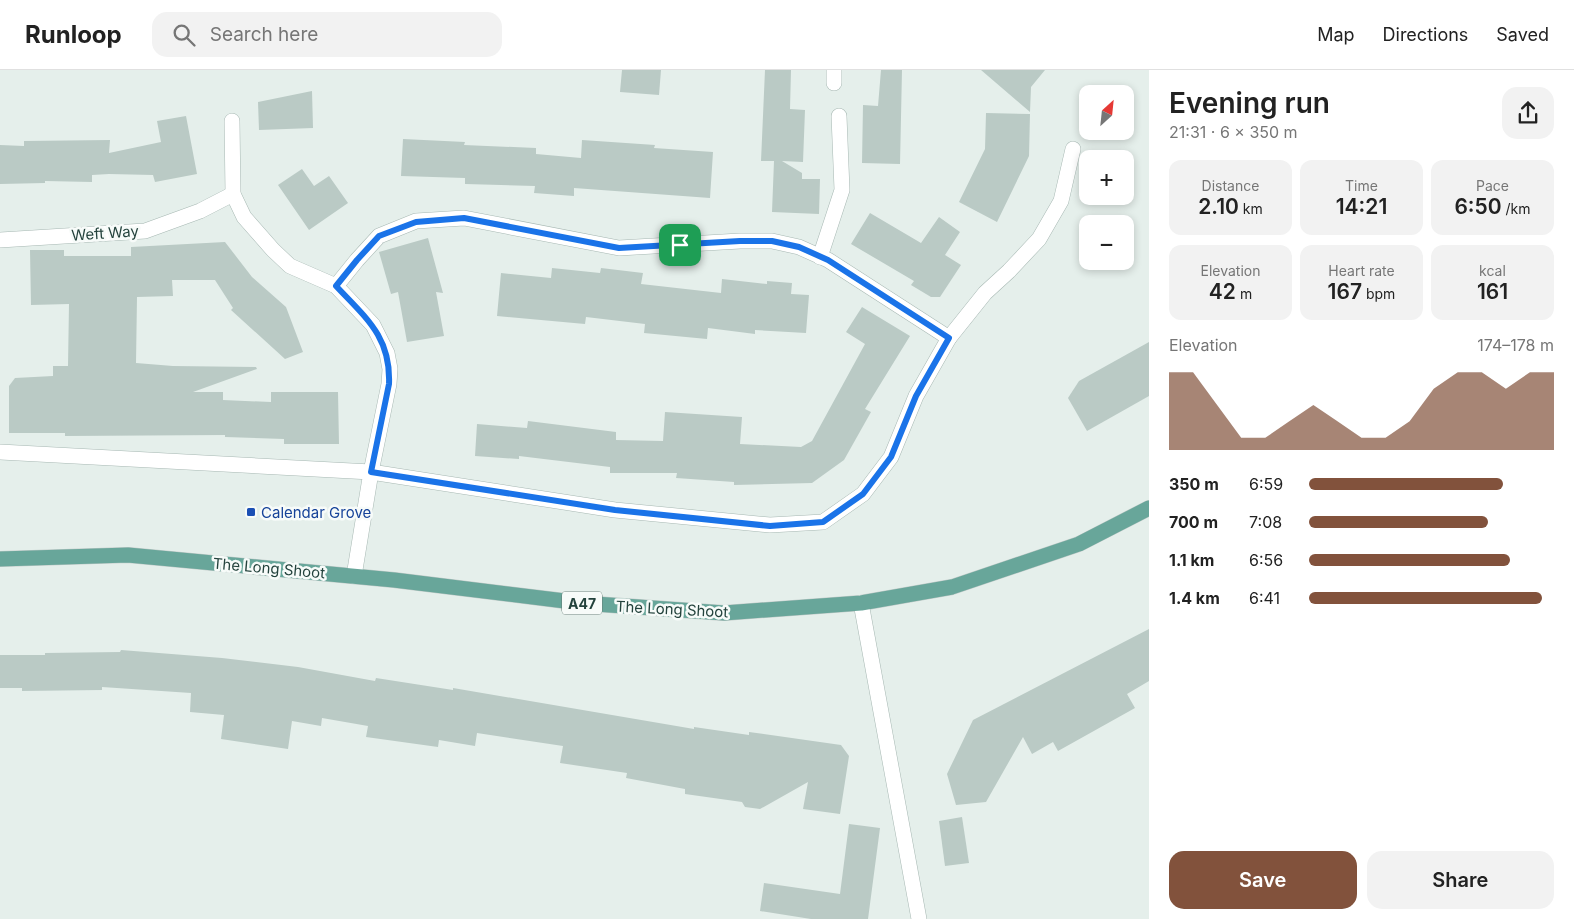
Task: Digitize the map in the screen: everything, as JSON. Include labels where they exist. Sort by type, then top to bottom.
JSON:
[{"type":"main road","name":"The Long Shoot","points":[[0,558],[128,554],[354,576],[581,603],[724,613],[861,602],[952,587],[1079,544],[1149,508]]},
{"type":"street","points":[[820,257],[842,190],[839,116]]},
{"type":"street","points":[[232,121],[233,194],[244,217],[290,266],[336,286],[373,325],[387,353],[390,369],[389,384],[371,472],[354,576]]},
{"type":"street","points":[[0,452],[371,472],[615,510],[770,526],[823,522],[863,494],[891,457],[916,396],[949,338],[985,293],[1039,239],[1061,201],[1073,149]]},
{"type":"street","name":"Weft Way","points":[[0,240],[145,231],[200,211],[233,194]]},
{"type":"street","points":[[336,286],[379,236],[416,222],[464,218],[619,248],[772,241],[799,247],[828,260],[949,338]]},
{"type":"street","points":[[861,602],[919,919]]},
{"type":"building","points":[[622,70],[661,70],[659,95],[620,92]]},
{"type":"building","points":[[765,70],[791,70],[790,109],[805,110],[803,162],[782,161],[802,173],[802,179],[820,179],[819,214],[772,212],[774,161],[761,161]]},
{"type":"building","points":[[881,70],[902,70],[900,164],[862,163],[863,105],[878,106]]},
{"type":"building","points":[[981,70],[1045,70],[1031,87],[1030,112]]},
{"type":"building","points":[[312,91],[313,128],[259,130],[258,102]]},
{"type":"building","points":[[986,113],[1030,114],[1029,156],[997,222],[959,202],[985,149]]},
{"type":"building","points":[[186,116],[197,174],[155,182],[153,175],[109,174],[92,175],[92,182],[45,181],[45,183],[0,184],[0,145],[24,146],[24,141],[110,140],[109,153],[161,142],[157,121]]},
{"type":"building","points":[[403,139],[465,142],[464,145],[536,148],[536,154],[581,158],[582,140],[655,145],[654,148],[713,152],[710,198],[574,188],[574,196],[534,193],[535,186],[465,184],[465,178],[401,176]]},
{"type":"building","points":[[302,169],[314,186],[329,176],[348,203],[309,230],[278,185]]},
{"type":"building","points":[[870,213],[921,243],[939,217],[960,232],[945,255],[961,265],[940,297],[931,297],[911,285],[914,281],[851,244]]},
{"type":"building","points":[[428,238],[443,293],[436,292],[444,336],[407,342],[398,292],[391,294],[379,252]]},
{"type":"building","points":[[225,242],[252,277],[286,307],[303,352],[285,359],[231,310],[233,308],[215,280],[172,280],[173,296],[137,297],[136,363],[173,366],[256,367],[257,369],[193,392],[223,392],[223,400],[271,402],[271,392],[338,392],[339,444],[284,444],[284,439],[225,437],[225,435],[65,436],[65,433],[9,433],[9,386],[15,378],[53,376],[53,366],[68,366],[69,304],[31,305],[30,250],[64,250],[64,256],[131,256],[131,247]]},
{"type":"building","points":[[552,268],[600,273],[601,268],[643,273],[641,284],[721,293],[722,279],[767,284],[767,281],[792,283],[791,294],[809,295],[806,333],[755,330],[755,334],[708,328],[707,339],[644,333],[645,324],[586,317],[585,324],[497,316],[501,273],[551,278]]},
{"type":"building","points":[[862,307],[910,336],[865,409],[871,412],[844,460],[812,483],[734,485],[734,482],[676,478],[677,473],[610,473],[610,467],[519,456],[519,459],[475,456],[477,424],[527,428],[528,421],[616,432],[616,440],[663,441],[665,412],[742,417],[740,444],[801,447],[812,441],[865,344],[846,332]]},
{"type":"building","points":[[1149,342],[1149,396],[1087,431],[1068,398],[1079,381]]},
{"type":"building","points":[[1149,629],[1149,681],[1127,694],[1135,708],[1058,751],[1053,742],[1032,754],[1023,737],[986,802],[956,805],[947,774],[973,720]]},
{"type":"building","points":[[121,650],[222,658],[298,667],[375,681],[376,678],[453,690],[453,688],[694,729],[694,727],[749,735],[749,732],[841,745],[849,756],[840,814],[803,809],[808,782],[760,809],[745,807],[742,802],[685,794],[685,789],[626,778],[627,773],[560,763],[563,746],[477,733],[475,746],[439,740],[438,747],[366,737],[368,726],[322,718],[321,726],[292,721],[288,749],[221,739],[224,715],[190,712],[191,693],[102,687],[102,690],[22,691],[22,688],[0,688],[0,655],[120,652]]},
{"type":"building","points":[[962,817],[969,863],[945,866],[939,821]]},
{"type":"building","points":[[849,824],[880,828],[868,919],[811,919],[760,911],[764,883],[840,894]]},
{"type":"place","name":"Calendar Grove","points":[[251,512]]},
{"type":"route","points":[[464,218],[619,248],[680,245],[772,241],[799,247],[828,260],[949,338],[916,396],[891,457],[863,494],[823,522],[770,526],[615,510],[371,472],[389,384],[390,369],[387,353],[373,325],[336,286],[379,236],[416,222],[464,218]]}]
